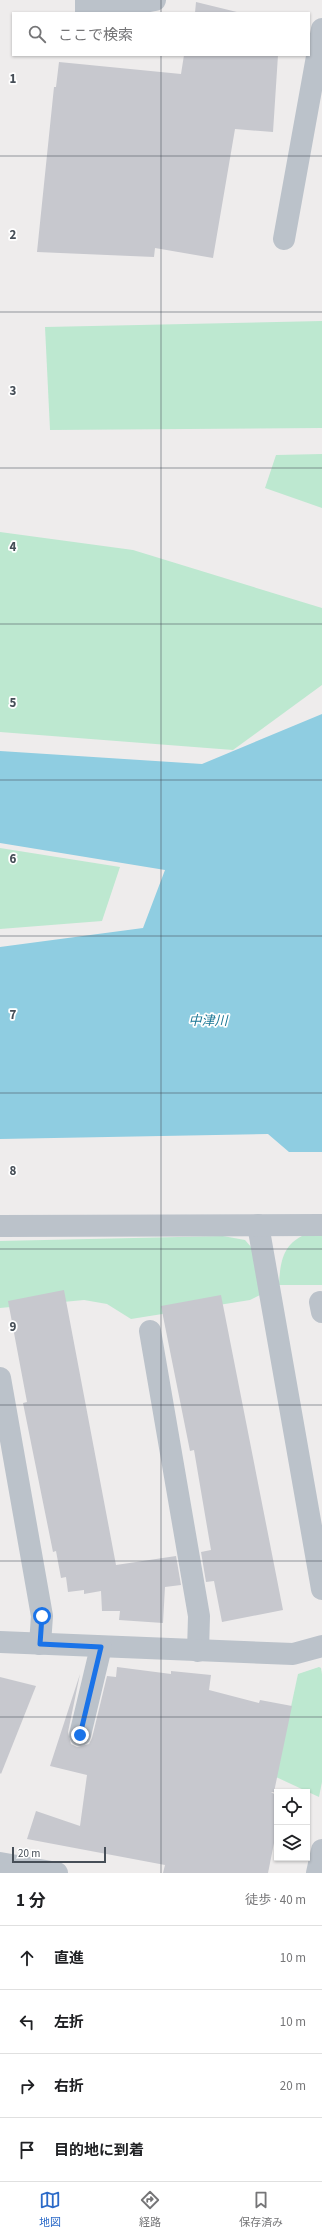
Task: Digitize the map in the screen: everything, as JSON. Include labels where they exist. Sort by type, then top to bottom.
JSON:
[{"type":"street","points":[[86,0],[86,12]]},
{"type":"street","points":[[91,12],[155,0]]},
{"type":"street","points":[[284,239],[322,29]]},
{"type":"street","points":[[0,1226],[322,1224]]},
{"type":"street","points":[[258,1225],[322,1589]]},
{"type":"street","points":[[150,1331],[199,1616],[198,1651]]},
{"type":"street","points":[[0,1378],[42,1616],[40,1644]]},
{"type":"street","points":[[0,1642],[293,1654],[322,1646]]},
{"type":"street","points":[[80,1735],[101,1647]]},
{"type":"street","points":[[317,1873],[322,1850]]},
{"type":"street","points":[[0,1862],[57,1873]]},
{"type":"green space","points":[[322,321],[322,428],[50,430],[45,327]]},
{"type":"green space","points":[[322,454],[322,508],[265,488],[276,455]]},
{"type":"green space","points":[[0,532],[133,550],[322,608],[322,685],[233,750],[0,732]]},
{"type":"green space","points":[[0,848],[120,867],[102,921],[0,929]]},
{"type":"green space","points":[[223,1236],[245,1240],[257,1254],[260,1295],[250,1300],[131,1319],[107,1304],[84,1300],[0,1308],[0,1241]]},
{"type":"green space","points":[[302,1236],[322,1236],[322,1285],[279,1285],[283,1256],[290,1245]]},
{"type":"green space","points":[[319,1667],[321,1668],[322,1782],[319,1797],[310,1793],[310,1789],[302,1789],[276,1777],[298,1674]]},
{"type":"water","name":"中津川","points":[[322,714],[322,1152],[289,1152],[268,1134],[0,1139],[0,947],[143,928],[165,870],[0,843],[0,751],[202,764]]},
{"type":"building","points":[[196,2],[237,12],[195,12]]},
{"type":"building","points":[[184,56],[278,56],[273,132],[235,129],[213,258],[155,248],[154,257],[37,252],[54,87],[56,87],[59,62],[181,74]]},
{"type":"building","points":[[64,1290],[116,1565],[176,1556],[181,1585],[165,1587],[163,1623],[119,1620],[120,1611],[102,1611],[101,1591],[84,1594],[84,1590],[68,1592],[66,1577],[61,1578],[56,1551],[53,1552],[23,1403],[27,1402],[8,1301]]},
{"type":"building","points":[[221,1295],[283,1610],[222,1622],[214,1581],[206,1582],[201,1552],[211,1550],[194,1450],[190,1451],[161,1306]]},
{"type":"building","points":[[117,1667],[171,1674],[171,1671],[211,1675],[209,1690],[259,1703],[260,1700],[292,1706],[274,1792],[271,1792],[274,1794],[274,1843],[268,1873],[163,1873],[165,1865],[27,1839],[36,1811],[80,1826],[87,1775],[50,1766],[80,1674],[68,1732],[71,1744],[77,1747],[89,1744],[92,1738],[107,1676],[116,1677]]},
{"type":"building","points":[[0,1677],[36,1686],[1,1774],[0,1773]]},
{"type":"route","points":[[42,1616],[40,1644],[101,1647],[80,1735]]}]
